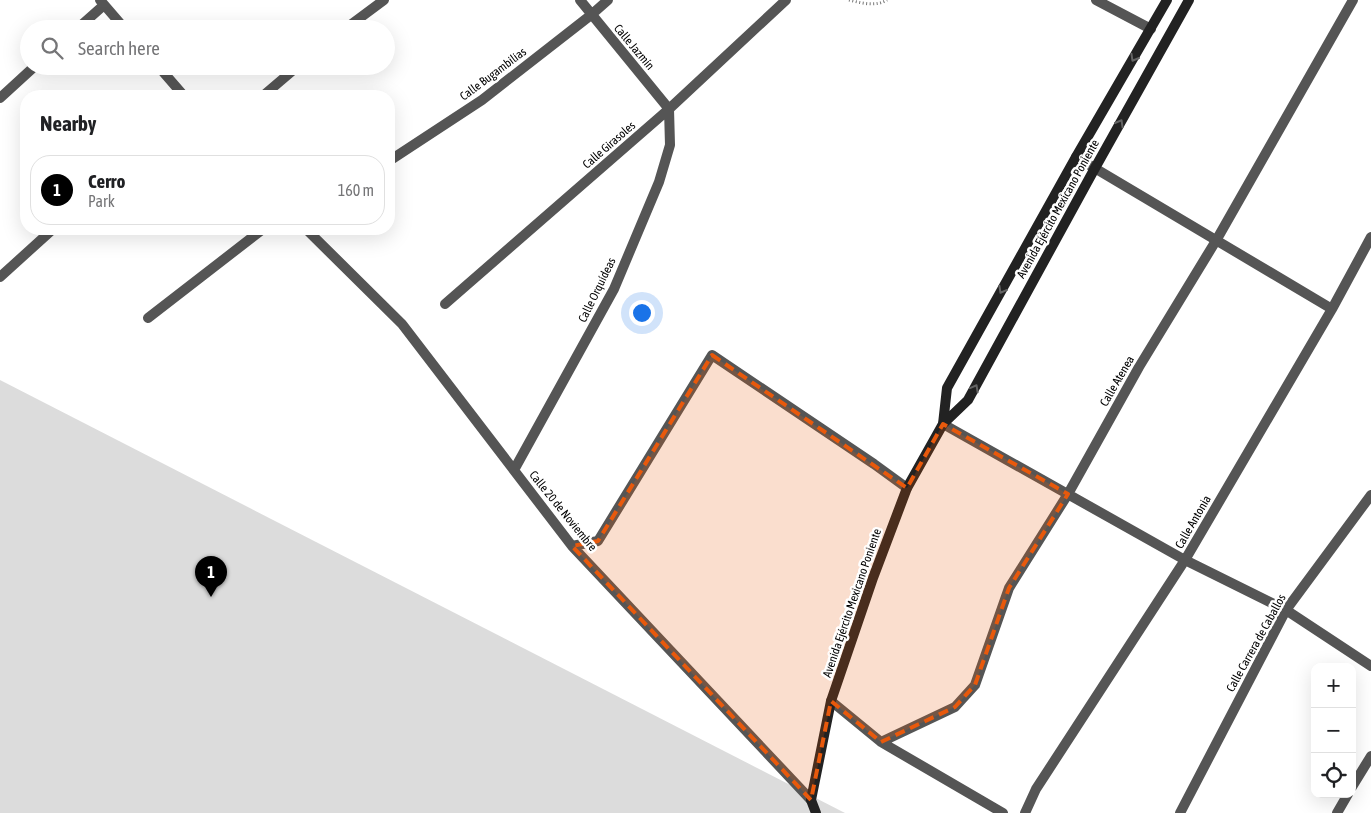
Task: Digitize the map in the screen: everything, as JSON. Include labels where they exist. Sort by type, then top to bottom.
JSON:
[{"type":"main road","name":"Avenida Ejército Mexicano Poniente","points":[[943,424],[947,388],[1076,157],[1167,0]]},
{"type":"main road","name":"Avenida Ejército Mexicano Poniente","points":[[811,800],[831,701],[873,578],[907,488],[943,424],[968,400],[1094,168],[1189,0]]},
{"type":"main road","points":[[811,800],[816,813]]},
{"type":"street","points":[[357,20],[384,0]]},
{"type":"street","name":"Calle Jazmín","points":[[580,0],[669,110]]},
{"type":"street","name":"Calle Bugambilias","points":[[395,156],[482,100],[608,0]]},
{"type":"street","name":"Calle Girasoles","points":[[445,304],[669,110],[786,0]]},
{"type":"street","points":[[1096,0],[1151,29]]},
{"type":"street","name":"Calle Atenea","points":[[881,742],[955,707],[975,685],[1009,588],[1068,494],[1139,367],[1217,240],[1353,0]]},
{"type":"street","points":[[85,20],[102,2],[117,20]]},
{"type":"street","points":[[0,98],[25,75]]},
{"type":"street","points":[[166,75],[179,90]]},
{"type":"street","points":[[270,90],[287,75]]},
{"type":"street","name":"Calle Orquídeas","points":[[514,470],[614,290],[659,182],[670,145],[669,110]]},
{"type":"street","points":[[1076,157],[1332,309]]},
{"type":"street","points":[[0,278],[47,235]]},
{"type":"street","points":[[148,318],[255,235]]},
{"type":"street","name":"Calle 20 de Noviembre","points":[[314,235],[402,324],[572,546],[811,800]]},
{"type":"street","name":"Calle Antonia","points":[[1024,813],[1036,789],[1185,560],[1332,309],[1371,237]]},
{"type":"street","points":[[572,546],[598,541],[712,355],[907,488]]},
{"type":"street","points":[[943,424],[1185,560],[1286,610],[1371,666]]},
{"type":"street","name":"Calle Carrera de Caballos","points":[[1180,813],[1286,610],[1371,495]]},
{"type":"street","points":[[831,701],[881,742],[1003,813]]},
{"type":"street","points":[[1356,780],[1371,756]]},
{"type":"street","points":[[1337,813],[1346,798]]},
{"type":"path","points":[[849,0],[862,4],[881,4],[887,0]]},
{"type":"highlighted area","points":[[712,355],[907,488],[943,424],[1068,494],[1009,588],[975,685],[955,707],[881,742],[831,701],[811,800],[572,546],[598,541]]},
{"type":"shaded area","points":[[0,380],[845,813],[0,813]]},
{"type":"place","name":"Cerro","points":[[211,597]]}]
